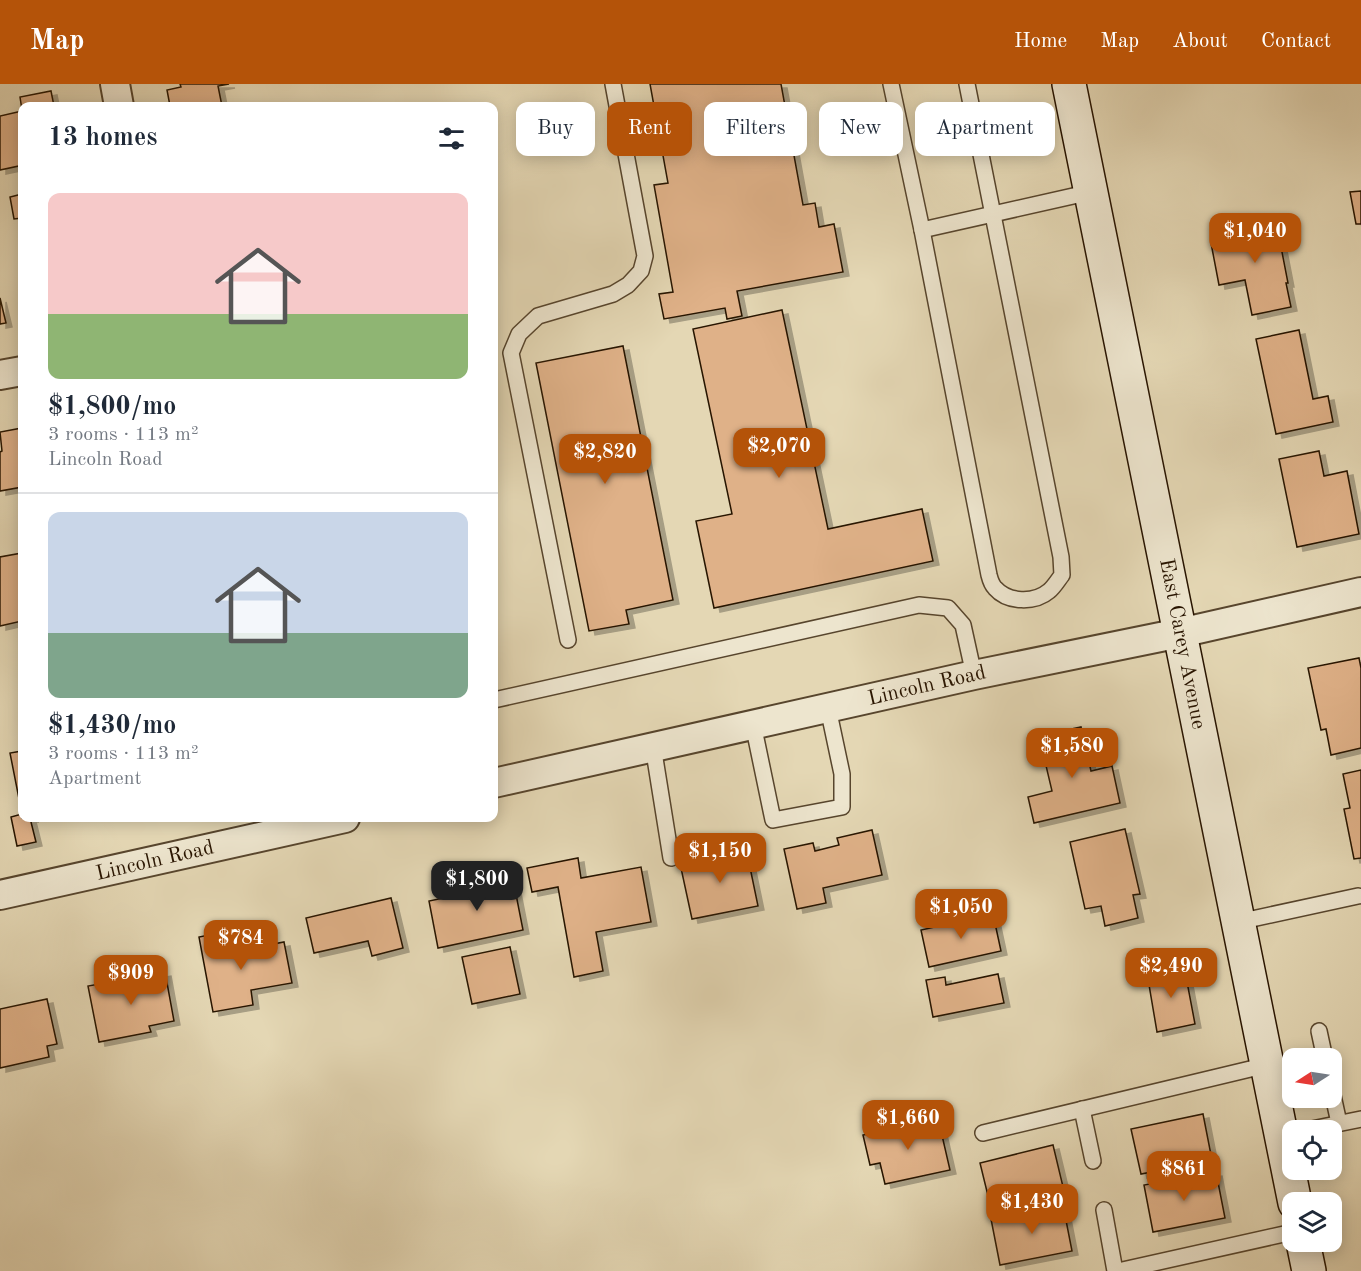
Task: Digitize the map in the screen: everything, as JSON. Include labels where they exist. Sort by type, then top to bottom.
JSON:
[{"type":"main road","name":"East Carey Avenue","points":[[1070,84],[1267,1065],[1287,1120]]},
{"type":"main road","points":[[1305,1252],[1309,1271]]},
{"type":"street","points":[[115,84],[119,102]]},
{"type":"street","points":[[0,375],[18,372]]},
{"type":"street","name":"Lincoln Road","points":[[498,782],[974,675],[1180,633],[1361,592]]},
{"type":"street","name":"Lincoln Road","points":[[0,895],[264,827],[309,822]]},
{"type":"lane","points":[[568,640],[511,352],[519,334],[538,315],[613,294],[628,285],[641,271],[645,256],[613,84]]},
{"type":"lane","points":[[891,84],[922,230],[988,575],[994,588],[1006,596],[1032,600],[1050,591],[1062,575],[1061,557],[967,84]]},
{"type":"lane","points":[[922,230],[1091,192]]},
{"type":"lane","points":[[498,699],[919,605],[948,608],[963,625],[974,675]]},
{"type":"lane","points":[[753,724],[773,820],[842,807],[842,774],[828,708]]},
{"type":"lane","points":[[653,746],[671,858]]},
{"type":"lane","points":[[1238,922],[1358,896]]},
{"type":"lane","points":[[1319,1031],[1323,1048]]},
{"type":"lane","points":[[983,1133],[1267,1065]]},
{"type":"lane","points":[[1082,1109],[1093,1161]]},
{"type":"lane","points":[[1342,1122],[1361,1119]]},
{"type":"lane","points":[[1104,1210],[1116,1271],[1282,1234]]},
{"type":"building","points":[[180,84],[229,84],[218,86],[221,102],[169,102],[167,90],[181,87]]},
{"type":"building","points":[[650,84],[781,84],[784,102],[704,102],[704,156],[794,156],[803,205],[815,203],[819,227],[834,224],[843,272],[737,291],[742,316],[727,319],[725,308],[664,319],[659,294],[673,292],[654,185],[668,183],[663,156],[692,156],[692,102],[653,102]]},
{"type":"building","points":[[51,91],[53,102],[21,102],[20,97]]},
{"type":"building","points":[[18,112],[18,166],[0,170],[0,116]]},
{"type":"building","points":[[1361,191],[1361,224],[1356,224],[1350,192]]},
{"type":"building","points":[[18,195],[18,218],[14,219],[10,197]]},
{"type":"building","points":[[1275,216],[1291,307],[1252,315],[1245,280],[1219,285],[1211,243],[1233,239],[1231,226]]},
{"type":"building","points":[[0,298],[6,323],[0,324]]},
{"type":"building","points":[[782,310],[828,529],[922,509],[933,561],[714,608],[696,521],[732,514],[693,329]]},
{"type":"building","points":[[1299,330],[1313,399],[1328,396],[1333,422],[1276,434],[1256,339]]},
{"type":"building","points":[[623,346],[673,600],[626,610],[629,624],[589,631],[536,363]]},
{"type":"building","points":[[18,429],[18,488],[0,491],[0,452],[2,451],[0,432]]},
{"type":"building","points":[[1319,451],[1324,476],[1347,471],[1359,534],[1297,547],[1279,459]]},
{"type":"building","points":[[18,554],[18,622],[0,626],[0,557]]},
{"type":"building","points":[[1359,658],[1361,748],[1331,755],[1326,729],[1321,730],[1308,668]]},
{"type":"building","points":[[1081,727],[1091,771],[1112,766],[1120,803],[1034,823],[1028,797],[1052,791],[1039,736]]},
{"type":"building","points":[[18,752],[18,794],[10,753]]},
{"type":"building","points":[[1361,770],[1361,858],[1354,859],[1344,809],[1350,808],[1343,774]]},
{"type":"building","points":[[18,815],[18,822],[31,822],[36,842],[17,846],[11,817]]},
{"type":"building","points":[[1125,829],[1140,894],[1133,895],[1138,918],[1105,926],[1101,906],[1085,909],[1070,842]]},
{"type":"building","points":[[872,830],[882,875],[823,888],[826,903],[797,909],[784,849],[813,843],[815,851],[839,845],[837,838]]},
{"type":"building","points":[[746,848],[758,906],[692,919],[681,868],[697,865],[696,858]]},
{"type":"building","points":[[578,858],[581,878],[641,867],[651,922],[596,932],[603,971],[574,977],[558,887],[532,892],[527,868]]},
{"type":"building","points":[[512,874],[523,930],[438,948],[429,901],[453,896],[451,887]]},
{"type":"building","points":[[391,898],[403,948],[372,956],[368,941],[314,953],[306,918]]},
{"type":"building","points":[[993,914],[1001,951],[929,967],[921,930]]},
{"type":"building","points":[[229,931],[233,952],[284,942],[292,983],[251,990],[253,1005],[213,1012],[199,937]]},
{"type":"building","points":[[510,947],[520,994],[472,1004],[462,957]]},
{"type":"building","points":[[1184,966],[1195,1024],[1157,1032],[1147,973]]},
{"type":"building","points":[[165,972],[174,1021],[149,1026],[151,1032],[99,1042],[88,986]]},
{"type":"building","points":[[998,974],[1004,1003],[933,1017],[926,980],[945,977],[946,985]]},
{"type":"building","points":[[47,999],[57,1044],[47,1046],[49,1057],[0,1068],[0,1009]]},
{"type":"building","points":[[1203,1114],[1212,1160],[1141,1174],[1131,1129]]},
{"type":"building","points":[[938,1118],[950,1170],[885,1184],[880,1163],[870,1165],[863,1135]]},
{"type":"building","points":[[1053,1145],[1064,1191],[991,1208],[980,1163]]},
{"type":"building","points":[[1216,1172],[1225,1218],[1153,1232],[1144,1185]]},
{"type":"building","points":[[1063,1205],[1072,1251],[1000,1265],[991,1219]]}]
